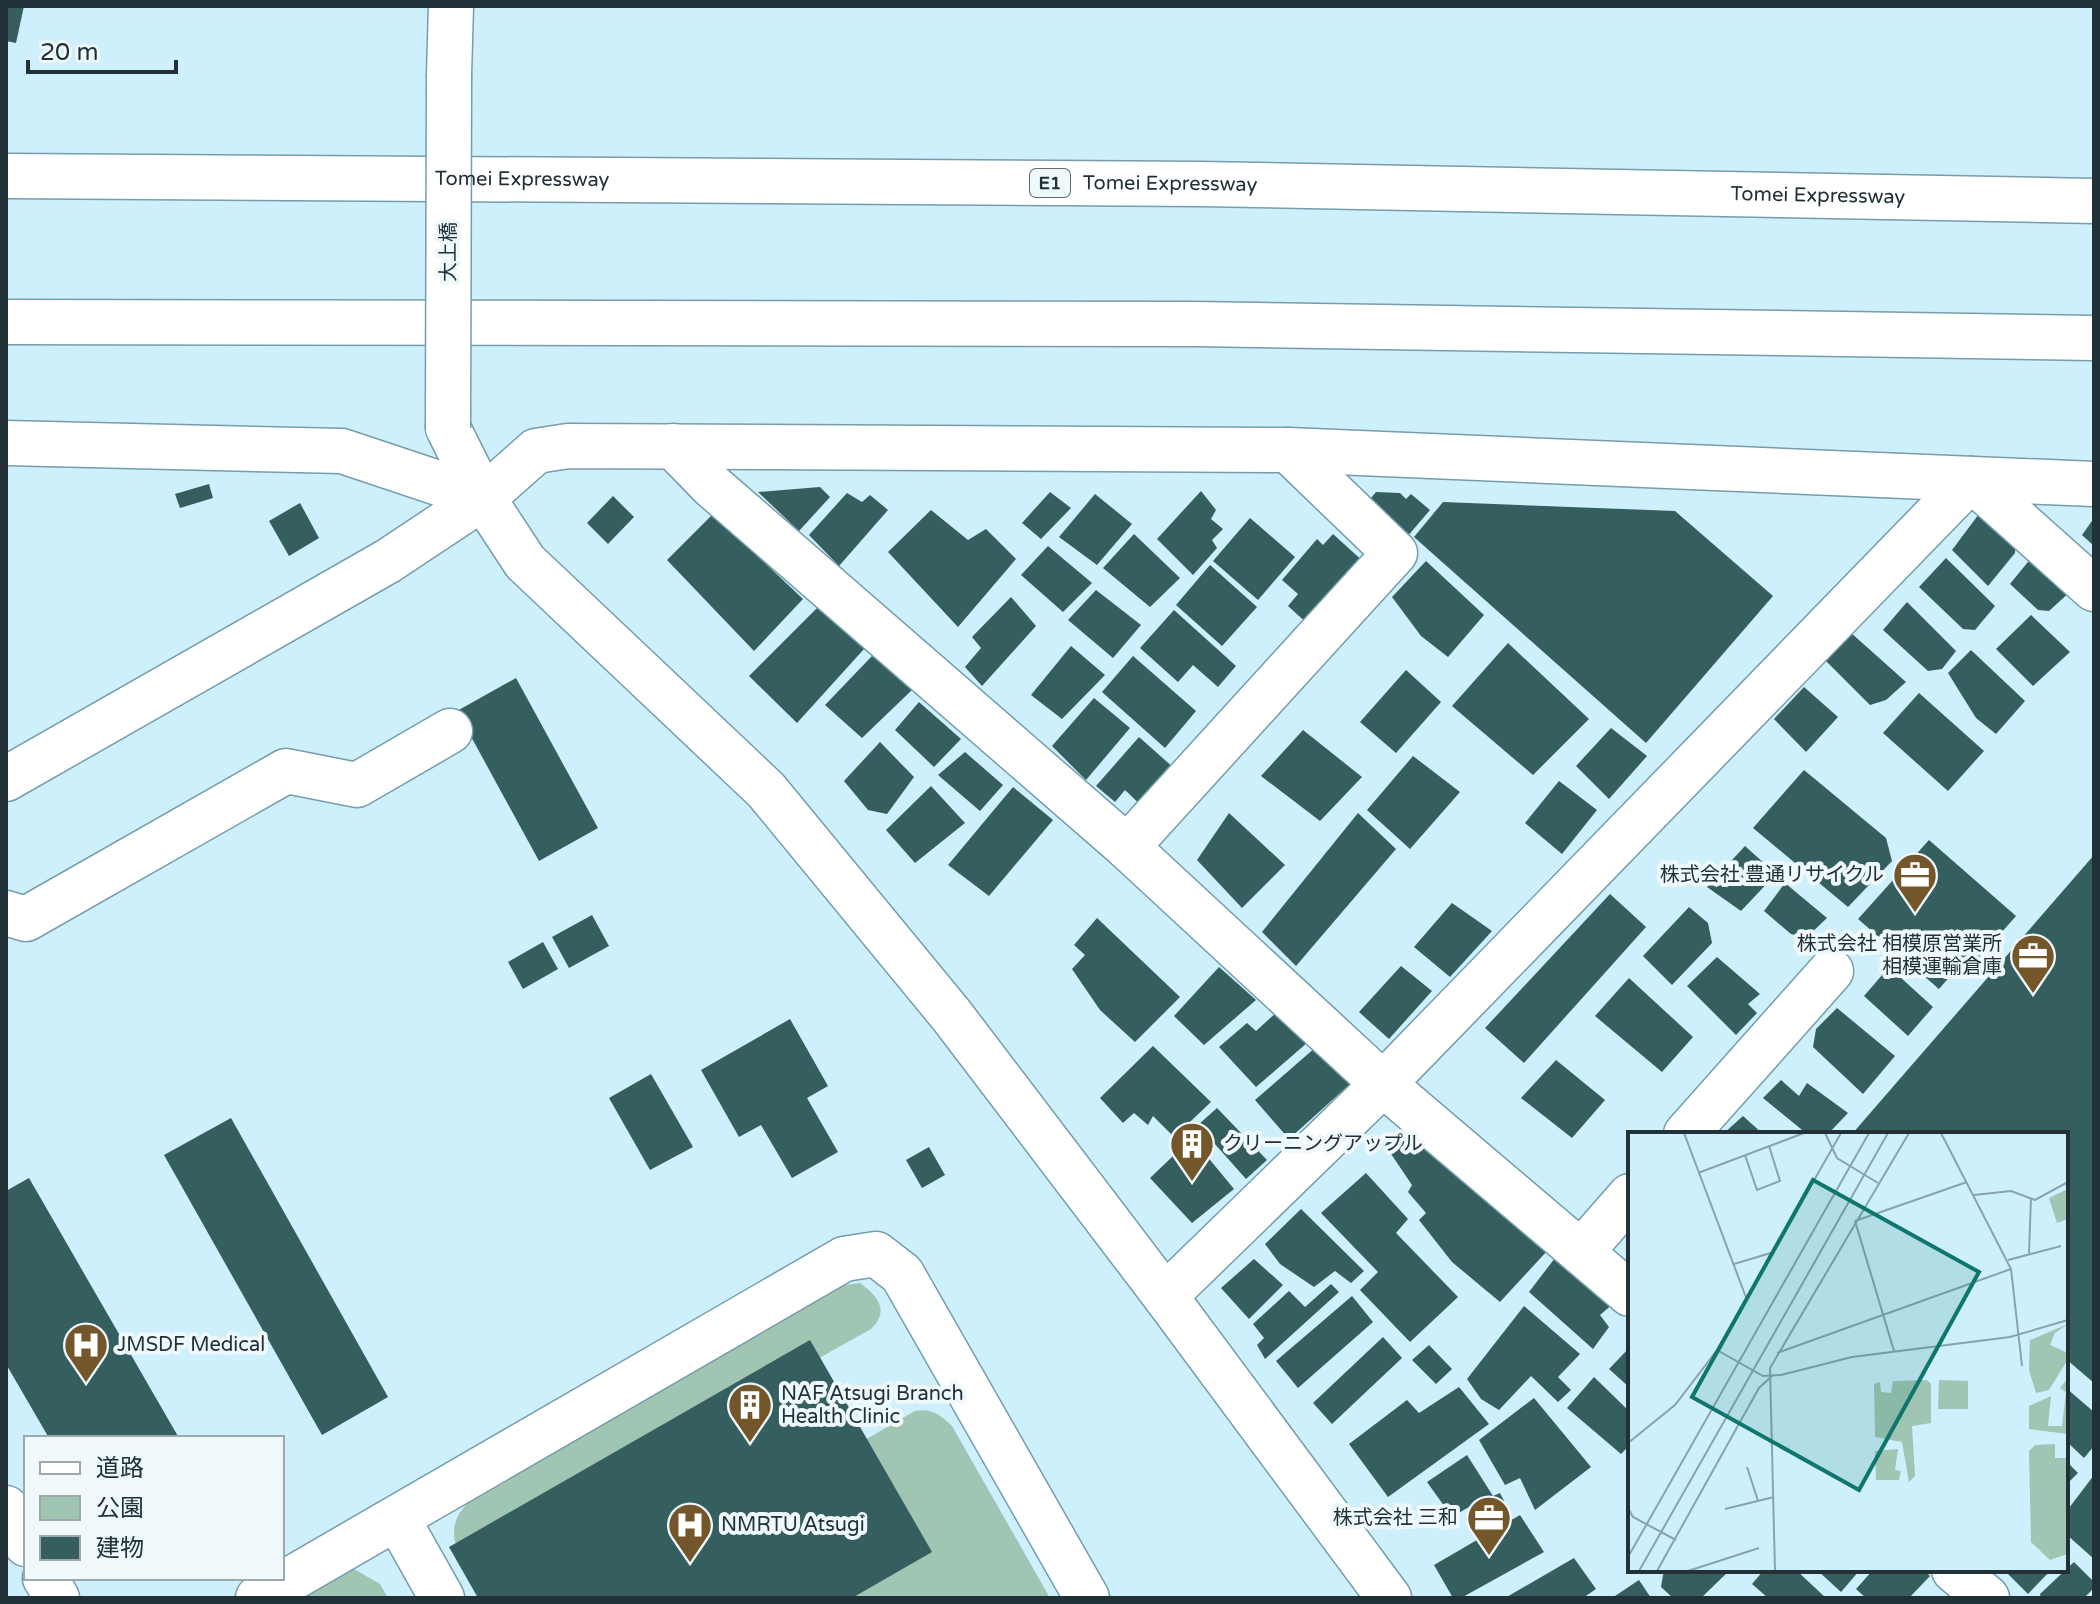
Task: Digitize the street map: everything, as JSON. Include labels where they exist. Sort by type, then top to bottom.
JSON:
[{"type":"main road","name":"大上橋","points":[[451,6],[448,428],[483,498]]},
{"type":"main road","name":"Tomei Expressway","points":[[6,176],[1168,184],[2094,201]]},
{"type":"main road","points":[[6,322],[1194,324],[2094,338]]},
{"type":"main road","points":[[6,443],[342,451],[483,498],[525,562],[766,790],[952,1016],[1389,1598]]},
{"type":"main road","points":[[6,779],[388,561],[483,498],[536,451],[568,446],[1288,450],[2094,484]]},
{"type":"main road","points":[[673,446],[712,486],[1127,847],[1383,1084],[1628,1292]]},
{"type":"main road","points":[[1127,847],[1395,553],[1288,450]]},
{"type":"main road","points":[[1165,1296],[1383,1084],[1971,479]]},
{"type":"main road","points":[[1971,479],[2094,589]]},
{"type":"main road","points":[[6,913],[26,919],[286,771],[357,785],[450,731]]},
{"type":"main road","points":[[1688,1132],[1831,971]]},
{"type":"main road","points":[[1581,1252],[1628,1198]]},
{"type":"main road","points":[[258,1598],[844,1259],[876,1254],[902,1274],[1087,1598]]},
{"type":"main road","points":[[6,1508],[24,1540]]},
{"type":"main road","points":[[397,1518],[442,1598]]},
{"type":"main road","points":[[1956,1572],[1987,1598]]},
{"type":"main road","points":[[46,1580],[57,1598]]},
{"type":"green space","name":"NAF Atsugi Branch Health Clinic","points":[[860,1283],[879,1304],[881,1310],[877,1322],[871,1329],[805,1366],[851,1448],[915,1411],[935,1413],[944,1419],[952,1426],[1050,1598],[485,1598],[462,1560],[454,1536],[455,1523],[472,1499],[845,1285]]},
{"type":"green space","points":[[354,1569],[380,1584],[388,1598],[293,1598],[335,1574]]},
{"type":"building","points":[[6,6],[24,6],[16,43],[6,41]]},
{"type":"building","points":[[209,484],[213,498],[180,508],[175,494]]},
{"type":"building","points":[[820,487],[830,497],[799,531],[758,492]]},
{"type":"building","points":[[1201,491],[1216,510],[1211,519],[1223,529],[1212,540],[1217,548],[1193,575],[1157,539]]},
{"type":"building","points":[[1050,492],[1071,508],[1041,539],[1022,523]]},
{"type":"building","points":[[1376,492],[1400,493],[1406,499],[1411,494],[1430,510],[1406,538],[1366,504]]},
{"type":"building","points":[[847,493],[862,502],[870,495],[888,510],[839,566],[809,535]]},
{"type":"building","points":[[1095,494],[1132,524],[1097,565],[1059,537]]},
{"type":"building","points":[[613,496],[634,517],[608,544],[587,523]]},
{"type":"building","points":[[1443,502],[1675,511],[1773,596],[1646,743],[1414,537]]},
{"type":"building","points":[[300,503],[319,538],[289,556],[269,521]]},
{"type":"building","points":[[931,510],[968,540],[986,529],[1016,559],[958,627],[888,552]]},
{"type":"building","points":[[1982,510],[2016,538],[2015,553],[1988,586],[1952,550]]},
{"type":"building","points":[[713,514],[803,599],[754,651],[667,560]]},
{"type":"building","points":[[1250,518],[1295,557],[1258,600],[1213,561]]},
{"type":"building","points":[[2094,518],[2094,546],[2082,535]]},
{"type":"building","points":[[1134,534],[1180,578],[1150,607],[1103,568]]},
{"type":"building","points":[[1333,534],[1366,564],[1311,627],[1288,606],[1298,594],[1282,580],[1317,539],[1323,545]]},
{"type":"building","points":[[1048,546],[1092,583],[1063,612],[1021,575]]},
{"type":"building","points":[[2032,557],[2072,590],[2049,611],[2038,610],[2010,584]]},
{"type":"building","points":[[1946,558],[1995,606],[1975,630],[1963,629],[1919,587]]},
{"type":"building","points":[[1426,561],[1484,615],[1448,657],[1421,636],[1392,597]]},
{"type":"building","points":[[1210,565],[1257,607],[1222,646],[1176,605]]},
{"type":"building","points":[[1096,590],[1141,625],[1113,658],[1068,620]]},
{"type":"building","points":[[1011,597],[1036,626],[982,686],[965,667],[981,648],[972,637]]},
{"type":"building","points":[[1907,602],[1956,651],[1942,669],[1928,671],[1883,630]]},
{"type":"building","points":[[818,607],[864,649],[797,723],[749,676]]},
{"type":"building","points":[[1174,610],[1236,666],[1218,687],[1193,665],[1178,682],[1140,648]]},
{"type":"building","points":[[2031,615],[2070,652],[2033,686],[1996,649]]},
{"type":"building","points":[[1850,632],[1906,682],[1886,700],[1870,705],[1826,661]]},
{"type":"building","points":[[1508,643],[1589,719],[1533,775],[1452,706]]},
{"type":"building","points":[[1071,646],[1105,675],[1062,719],[1031,695]]},
{"type":"building","points":[[1971,650],[2025,701],[1996,734],[1976,718],[1948,673]]},
{"type":"building","points":[[872,656],[913,689],[862,738],[825,705]]},
{"type":"building","points":[[1133,656],[1196,711],[1165,748],[1102,692]]},
{"type":"building","points":[[1406,670],[1441,702],[1396,753],[1360,722]]},
{"type":"building","points":[[516,678],[598,828],[539,861],[457,711]]},
{"type":"building","points":[[1804,687],[1838,717],[1806,752],[1774,719]]},
{"type":"building","points":[[1919,693],[1984,751],[1948,791],[1883,733]]},
{"type":"building","points":[[1094,698],[1130,728],[1086,780],[1052,746]]},
{"type":"building","points":[[919,702],[961,739],[934,767],[895,730]]},
{"type":"building","points":[[1611,728],[1647,756],[1609,799],[1576,766]]},
{"type":"building","points":[[1303,730],[1362,777],[1320,821],[1261,776]]},
{"type":"building","points":[[1139,737],[1184,777],[1150,814],[1125,790],[1115,802],[1096,786]]},
{"type":"building","points":[[880,742],[914,777],[887,814],[868,810],[844,781]]},
{"type":"building","points":[[965,752],[1003,785],[980,811],[938,775]]},
{"type":"building","points":[[1413,756],[1460,792],[1410,849],[1367,810]]},
{"type":"building","points":[[1804,770],[1886,838],[1892,861],[1848,907],[1753,828]]},
{"type":"building","points":[[1559,781],[1597,810],[1562,854],[1525,823]]},
{"type":"building","points":[[931,786],[965,823],[915,863],[886,830]]},
{"type":"building","points":[[1013,787],[1053,820],[989,896],[948,865]]},
{"type":"building","points":[[1229,813],[1285,865],[1242,908],[1197,860]]},
{"type":"building","points":[[1358,813],[1396,849],[1296,966],[1262,932]]},
{"type":"building","points":[[1929,840],[2016,916],[1978,959],[1970,953],[1939,989],[1858,919]]},
{"type":"building","points":[[1745,846],[1776,874],[1741,911],[1707,887]]},
{"type":"building","name":"株式会社 相模原営業所 相模運輸倉庫","points":[[2094,855],[2094,1383],[2068,1361],[2068,1132],[1854,1132]]},
{"type":"building","points":[[1785,883],[1827,918],[1806,938],[1791,934],[1764,911]]},
{"type":"building","points":[[1610,894],[1646,927],[1524,1063],[1485,1028]]},
{"type":"building","points":[[1452,903],[1492,931],[1450,977],[1414,947]]},
{"type":"building","points":[[1689,907],[1708,923],[1712,943],[1672,985],[1643,956]]},
{"type":"building","points":[[592,915],[609,946],[569,968],[552,937]]},
{"type":"building","points":[[1097,918],[1180,997],[1135,1042],[1100,1010],[1072,969],[1085,955],[1074,945]]},
{"type":"building","points":[[543,942],[558,969],[523,989],[508,962]]},
{"type":"building","points":[[1717,957],[1760,994],[1748,1004],[1757,1013],[1736,1035],[1687,986]]},
{"type":"building","points":[[1401,966],[1432,991],[1389,1039],[1359,1012]]},
{"type":"building","points":[[1219,967],[1256,1000],[1204,1045],[1174,1016]]},
{"type":"building","points":[[1889,967],[1933,1007],[1908,1036],[1864,996]]},
{"type":"building","points":[[1629,978],[1693,1037],[1662,1072],[1595,1016]]},
{"type":"building","points":[[1837,1008],[1895,1056],[1863,1094],[1813,1047],[1816,1029]]},
{"type":"building","points":[[1278,1011],[1308,1042],[1256,1087],[1219,1047],[1247,1023],[1256,1031]]},
{"type":"building","points":[[790,1019],[828,1086],[807,1098],[838,1152],[792,1178],[761,1125],[739,1137],[701,1070]]},
{"type":"building","points":[[1153,1046],[1211,1102],[1174,1137],[1153,1116],[1148,1125],[1134,1113],[1123,1123],[1100,1098]]},
{"type":"building","points":[[1316,1047],[1350,1084],[1289,1139],[1255,1100]]},
{"type":"building","points":[[1556,1060],[1605,1100],[1572,1138],[1521,1098]]},
{"type":"building","points":[[651,1074],[693,1147],[650,1170],[609,1098]]},
{"type":"building","points":[[1781,1080],[1799,1096],[1807,1083],[1848,1113],[1830,1132],[1805,1132],[1763,1098]]},
{"type":"building","points":[[1217,1108],[1267,1160],[1246,1179],[1198,1125]]},
{"type":"building","points":[[1743,1116],[1761,1132],[1725,1132]]},
{"type":"building","points":[[231,1118],[388,1397],[322,1435],[164,1155]]},
{"type":"building","points":[[1404,1124],[1548,1250],[1500,1302],[1452,1262],[1419,1220],[1426,1213],[1408,1192],[1412,1185],[1385,1145]]},
{"type":"building","name":"クリーニングアップル","points":[[1192,1138],[1234,1189],[1192,1223],[1150,1178]]},
{"type":"building","points":[[929,1147],[945,1175],[922,1188],[906,1160]]},
{"type":"building","points":[[1366,1173],[1408,1219],[1396,1233],[1458,1297],[1410,1342],[1360,1290],[1378,1272],[1321,1213]]},
{"type":"building","points":[[29,1178],[178,1436],[48,1436],[6,1364],[6,1191]]},
{"type":"building","points":[[1301,1209],[1364,1271],[1351,1283],[1335,1271],[1314,1287],[1280,1264],[1265,1244]]},
{"type":"building","points":[[1555,1258],[1614,1303],[1600,1315],[1609,1327],[1593,1349],[1529,1292]]},
{"type":"building","points":[[1254,1259],[1283,1285],[1249,1319],[1221,1288]]},
{"type":"building","points":[[1331,1284],[1339,1292],[1265,1359],[1257,1345],[1264,1338],[1253,1324],[1289,1291],[1305,1307]]},
{"type":"building","points":[[1352,1296],[1373,1322],[1298,1388],[1276,1361]]},
{"type":"building","points":[[1524,1306],[1580,1354],[1558,1377],[1571,1390],[1558,1402],[1531,1376],[1499,1410],[1481,1399],[1467,1379]]},
{"type":"building","points":[[1383,1337],[1402,1358],[1332,1424],[1313,1403]]},
{"type":"building","name":"NAF Atsugi Branch Health Clinic","points":[[810,1340],[932,1552],[852,1598],[478,1598],[449,1547]]},
{"type":"building","points":[[1429,1345],[1452,1369],[1436,1384],[1412,1360]]},
{"type":"building","points":[[1628,1349],[1628,1386],[1609,1369]]},
{"type":"building","points":[[1594,1377],[1628,1410],[1628,1447],[1621,1454],[1567,1408]]},
{"type":"building","points":[[1459,1387],[1489,1424],[1388,1497],[1349,1444],[1407,1400],[1419,1413]]},
{"type":"building","points":[[2068,1390],[2094,1412],[2094,1446],[2084,1458],[2068,1443]]},
{"type":"building","points":[[1534,1398],[1591,1467],[1535,1510],[1520,1478],[1505,1485],[1479,1440]]},
{"type":"building","points":[[1467,1455],[1493,1496],[1500,1493],[1508,1509],[1494,1518],[1484,1498],[1452,1517],[1427,1482]]},
{"type":"building","points":[[2068,1463],[2078,1473],[2068,1483]]},
{"type":"building","points":[[2094,1475],[2094,1559],[2068,1536],[2068,1509]]},
{"type":"building","points":[[1520,1515],[1544,1552],[1461,1598],[1453,1598],[1434,1565]]},
{"type":"building","points":[[1574,1558],[1596,1589],[1583,1598],[1505,1598]]},
{"type":"building","points":[[2074,1562],[2094,1582],[2094,1588],[2084,1598],[2041,1598],[2040,1594],[2063,1572],[2068,1572]]},
{"type":"building","points":[[1665,1572],[1728,1572],[1701,1598],[1673,1598],[1661,1587]]},
{"type":"building","points":[[1762,1572],[1798,1572],[1826,1598],[1768,1598],[1752,1584]]},
{"type":"building","points":[[1819,1572],[1858,1572],[1841,1592]]},
{"type":"building","points":[[1871,1572],[1926,1572],[1930,1576],[1909,1598],[1866,1598],[1856,1589]]},
{"type":"building","points":[[2010,1572],[2049,1572],[2028,1594],[2008,1574]]},
{"type":"building","points":[[1639,1580],[1651,1598],[1612,1598]]},
{"type":"place","name":"株式会社 豊通リサイクル","points":[[1915,914]]},
{"type":"place","name":"株式会社 相模原営業所 相模運輸倉庫","points":[[2033,995]]},
{"type":"place","name":"クリーニングアップル","points":[[1192,1183]]},
{"type":"place","name":"JMSDF Medical","points":[[86,1384]]},
{"type":"place","name":"NAF Atsugi Branch Health Clinic","points":[[750,1444]]},
{"type":"place","name":"株式会社 三和","points":[[1489,1557]]},
{"type":"place","name":"NMRTU Atsugi","points":[[690,1564]]}]
